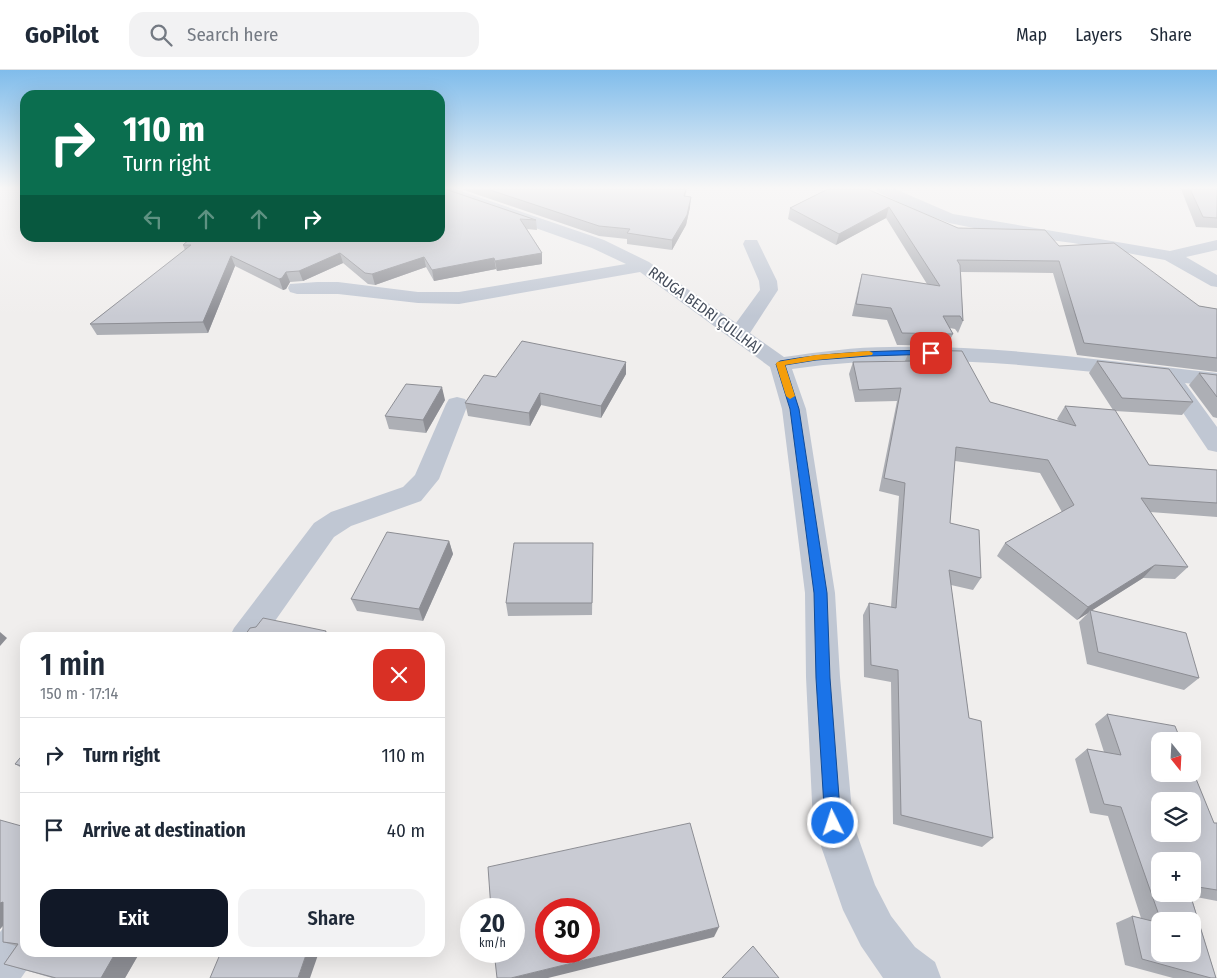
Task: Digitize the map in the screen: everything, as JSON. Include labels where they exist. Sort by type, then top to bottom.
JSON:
[{"type":"street","name":"RRUGA BEDRI ÇULLHAJ","points":[[567,231],[643,266],[780,364]]},
{"type":"street","points":[[1021,231],[1109,244],[1170,256],[1217,282]]},
{"type":"street","points":[[739,334],[769,290],[768,281],[751,244]]},
{"type":"street","points":[[1170,256],[1217,245]]},
{"type":"street","points":[[297,288],[318,286],[435,300],[459,298],[608,274],[643,266]]},
{"type":"street","points":[[918,978],[899,962],[876,931],[858,895],[833,823],[823,678],[820,593],[794,409],[780,364],[816,357],[869,353],[931,353],[1047,360],[1217,380]]},
{"type":"street","points":[[1168,374],[1217,444]]},
{"type":"street","points":[[249,632],[324,530],[341,519],[412,494],[426,479],[457,404]]},
{"type":"street","points":[[0,969],[20,942]]},
{"type":"building","points":[[445,231],[528,231],[542,253],[495,261],[494,258],[432,270],[424,257],[372,274],[365,273],[340,253],[299,271],[286,272],[279,279],[231,256],[203,322],[90,324],[191,245],[183,245],[186,242],[445,242]]},
{"type":"building","points":[[628,231],[677,231],[672,240],[627,233]]},
{"type":"building","points":[[905,231],[1046,231],[1059,246],[1114,243],[1199,306],[1217,309],[1217,358],[1084,343],[1059,261],[957,260],[960,265],[963,321],[960,316],[943,316],[953,334],[902,333],[891,308],[856,304],[862,274],[940,286]]},
{"type":"building","points":[[522,341],[626,362],[601,406],[540,393],[529,413],[465,403],[484,375],[496,377]]},
{"type":"building","points":[[910,350],[962,351],[990,402],[1076,426],[1065,406],[1115,410],[1149,465],[1217,470],[1217,503],[1141,498],[1188,567],[1155,565],[1088,607],[1005,543],[1074,505],[1048,460],[956,447],[950,523],[979,530],[981,578],[949,570],[969,718],[981,721],[993,838],[901,815],[898,670],[871,665],[869,603],[896,608],[905,483],[884,478],[901,388],[859,390],[853,362],[915,361]]},
{"type":"building","points":[[1097,361],[1169,369],[1193,402],[1122,398]]},
{"type":"building","points":[[1199,373],[1217,375],[1217,397]]},
{"type":"building","points":[[406,384],[442,387],[423,420],[385,416]]},
{"type":"building","points":[[387,532],[449,541],[419,609],[351,599]]},
{"type":"building","points":[[514,543],[593,543],[592,603],[506,603]]},
{"type":"building","points":[[1090,610],[1186,633],[1199,678],[1098,652]]},
{"type":"building","points":[[263,618],[326,631],[247,632],[250,628],[256,627]]},
{"type":"building","points":[[1107,714],[1175,726],[1177,732],[1151,732],[1151,782],[1197,782],[1214,823],[1217,823],[1217,890],[1201,887],[1201,852],[1151,852],[1151,892],[1121,807],[1104,804],[1087,749],[1121,755]]},
{"type":"building","points":[[20,758],[20,766],[15,764]]},
{"type":"building","points":[[0,820],[20,826],[20,957],[113,957],[101,978],[56,978],[4,964],[18,944],[3,942],[3,902],[0,903]]},
{"type":"building","points":[[690,823],[719,927],[600,956],[600,898],[535,898],[535,963],[572,963],[511,978],[497,978],[495,963],[525,963],[525,898],[490,898],[488,867]]},
{"type":"building","points":[[1154,902],[1192,902],[1196,912],[1158,912]]},
{"type":"building","points":[[1132,916],[1151,921],[1151,961],[1142,959]]},
{"type":"building","points":[[1201,930],[1216,978],[1153,962],[1201,962]]},
{"type":"building","points":[[753,946],[779,978],[722,978]]},
{"type":"building","points":[[219,957],[305,957],[298,978],[210,978]]},
{"type":"slow traffic","points":[[790,396],[780,364],[816,357],[869,353]]},
{"type":"route","points":[[833,823],[823,678],[820,593],[794,409],[780,364],[816,357],[869,353],[931,353]]}]
